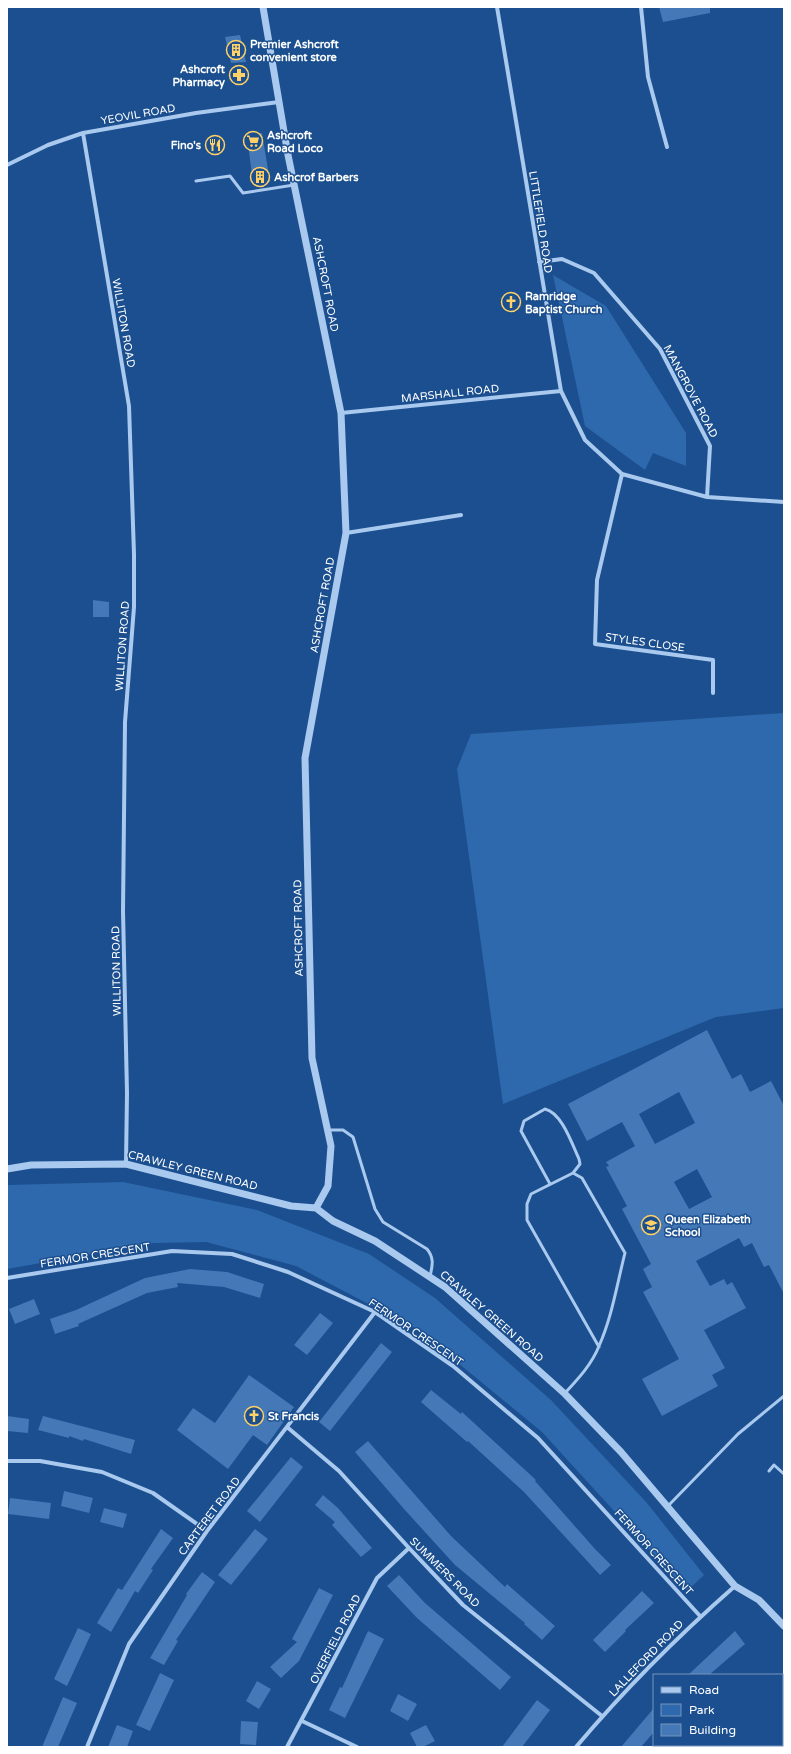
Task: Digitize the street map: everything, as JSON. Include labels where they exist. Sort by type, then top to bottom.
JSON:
[{"type":"street","name":"ASHCROFT ROAD","points":[[263,7],[279,102],[341,413],[346,533],[305,758],[312,1058],[331,1146],[328,1186],[316,1208]]},
{"type":"street","name":"LITTLEFIELD ROAD","points":[[497,7],[561,391],[584,440],[622,474],[707,497]]},
{"type":"street","points":[[641,7],[648,77],[667,147]]},
{"type":"street","name":"YEOVIL ROAD","points":[[7,165],[48,145],[83,133],[196,113],[279,102]]},
{"type":"street","name":"WILLITON ROAD","points":[[83,133],[129,406],[134,554],[134,607],[125,722],[123,911],[127,1094],[126,1164]]},
{"type":"street","name":"MANGROVE ROAD","points":[[539,262],[562,259],[594,273],[660,349],[710,446],[707,497]]},
{"type":"street","name":"MARSHALL ROAD","points":[[341,413],[561,391]]},
{"type":"street","name":"STYLES CLOSE","points":[[622,474],[597,580],[595,644],[713,660],[713,693]]},
{"type":"street","points":[[707,497],[784,502]]},
{"type":"street","points":[[346,533],[461,515]]},
{"type":"street","name":"CRAWLEY GREEN ROAD","points":[[7,1169],[31,1165],[126,1164],[291,1206],[316,1208],[333,1222],[374,1241],[445,1287],[504,1338],[564,1394],[621,1452],[736,1586],[759,1600],[784,1626]]},
{"type":"street","name":"FERMOR CRESCENT","points":[[7,1278],[172,1251],[232,1254],[302,1278],[374,1312],[453,1366],[538,1438],[700,1616]]},
{"type":"street","name":"CARTERET ROAD","points":[[87,1747],[129,1644],[207,1531],[288,1428],[374,1312]]},
{"type":"street","name":"SUMMERS ROAD","points":[[288,1428],[339,1471],[408,1548],[463,1605],[602,1716]]},
{"type":"street","points":[[7,1461],[40,1462],[102,1472],[153,1494],[207,1531]]},
{"type":"street","name":"OVERFIELD ROAD","points":[[287,1747],[377,1578],[408,1548]]},
{"type":"street","name":"LALLEFORD ROAD","points":[[576,1747],[602,1716],[674,1640],[736,1586]]},
{"type":"street","points":[[302,1720],[357,1747]]},
{"type":"lane","points":[[196,181],[230,176],[243,193],[296,185]]},
{"type":"lane","points":[[550,1184],[520,1131],[524,1121],[545,1109],[552,1111],[558,1116],[580,1164],[573,1173],[531,1194],[527,1204],[527,1220],[599,1347]]},
{"type":"lane","points":[[327,1130],[343,1130],[353,1137],[375,1209],[383,1222],[427,1249],[432,1255],[433,1262],[430,1277]]},
{"type":"lane","points":[[564,1394],[581,1376],[599,1347],[607,1326],[624,1254],[582,1178],[573,1173]]},
{"type":"lane","points":[[668,1506],[738,1434],[784,1396]]},
{"type":"lane","points":[[769,1471],[774,1465],[784,1474]]},
{"type":"green space","points":[[553,275],[606,306],[686,433],[686,466],[653,453],[645,470],[585,426]]},
{"type":"green space","points":[[784,713],[784,1008],[716,1017],[503,1104],[457,769],[471,734]]},
{"type":"green space","points":[[123,1182],[257,1210],[369,1254],[435,1298],[551,1400],[647,1503],[704,1575],[687,1591],[542,1432],[418,1330],[296,1266],[206,1242],[153,1243],[7,1269],[7,1185]]},
{"type":"building","points":[[659,7],[710,7],[710,13],[663,22]]},
{"type":"building","name":"Premier Ashcroft convenient store","points":[[240,35],[246,62],[231,63],[225,37]]},
{"type":"building","points":[[262,133],[270,182],[253,184],[247,135]]},
{"type":"building","points":[[93,600],[109,602],[109,617],[93,617]]},
{"type":"building","points":[[707,1030],[732,1079],[741,1074],[750,1092],[771,1081],[784,1106],[784,1294],[769,1265],[764,1267],[752,1243],[744,1247],[739,1238],[696,1261],[710,1286],[724,1279],[727,1285],[732,1282],[746,1308],[704,1330],[725,1368],[712,1375],[718,1386],[662,1416],[642,1379],[679,1359],[643,1292],[652,1287],[643,1269],[651,1264],[622,1209],[627,1206],[606,1167],[609,1166],[606,1162],[635,1146],[622,1122],[587,1141],[568,1104]],"holes":[[[679,1092],[695,1123],[655,1144],[639,1114]],[[697,1169],[712,1197],[689,1209],[674,1182]]]},
{"type":"building","points":[[190,1269],[227,1272],[264,1284],[260,1298],[224,1287],[177,1283],[178,1287],[147,1293],[78,1324],[79,1326],[55,1334],[50,1319],[76,1310],[145,1278]]},
{"type":"building","points":[[34,1299],[40,1314],[15,1324],[9,1309]]},
{"type":"building","points":[[320,1313],[333,1323],[307,1355],[294,1345]]},
{"type":"building","points":[[381,1343],[392,1352],[330,1431],[319,1422]]},
{"type":"building","name":"St Francis","points":[[249,1375],[294,1407],[267,1445],[253,1435],[228,1469],[177,1430],[193,1408],[215,1423]]},
{"type":"building","points":[[431,1390],[461,1414],[462,1412],[536,1480],[535,1481],[595,1549],[611,1565],[600,1575],[524,1492],[468,1441],[467,1442],[421,1402]]},
{"type":"building","points":[[7,1416],[29,1419],[28,1433],[7,1431]]},
{"type":"building","points":[[43,1416],[135,1440],[131,1454],[84,1439],[83,1441],[69,1436],[69,1438],[38,1430]]},
{"type":"building","points":[[368,1441],[451,1536],[505,1587],[507,1584],[555,1626],[542,1640],[524,1624],[525,1623],[455,1565],[404,1509],[355,1452]]},
{"type":"building","points":[[291,1457],[303,1467],[260,1522],[247,1511]]},
{"type":"building","points":[[64,1491],[93,1498],[89,1513],[61,1506]]},
{"type":"building","points":[[323,1495],[338,1508],[372,1548],[361,1557],[332,1525],[335,1522],[315,1505]]},
{"type":"building","points":[[10,1498],[51,1503],[49,1519],[8,1514]]},
{"type":"building","points":[[104,1508],[127,1514],[123,1528],[100,1522]]},
{"type":"building","points":[[161,1529],[173,1538],[151,1569],[153,1570],[138,1593],[135,1591],[111,1632],[97,1623],[118,1588],[122,1590]]},
{"type":"building","points":[[255,1529],[268,1539],[231,1585],[218,1575]]},
{"type":"building","points":[[202,1572],[215,1582],[176,1640],[178,1641],[164,1665],[150,1658],[187,1595],[186,1594]]},
{"type":"building","points":[[399,1575],[425,1603],[511,1677],[500,1690],[417,1618],[387,1586]]},
{"type":"building","points":[[319,1588],[333,1595],[299,1661],[281,1678],[270,1667],[297,1642],[292,1639]]},
{"type":"building","points":[[642,1591],[654,1603],[625,1630],[626,1631],[605,1652],[593,1640]]},
{"type":"building","points":[[78,1628],[91,1634],[67,1686],[54,1679]]},
{"type":"building","points":[[368,1631],[384,1639],[345,1718],[329,1710],[340,1687],[342,1688]]},
{"type":"building","points":[[735,1631],[745,1644],[710,1674],[689,1674]]},
{"type":"building","points":[[160,1673],[174,1680],[150,1731],[136,1725]]},
{"type":"building","points":[[257,1681],[271,1689],[259,1709],[246,1701]]},
{"type":"building","points":[[398,1694],[417,1704],[408,1721],[390,1711]]},
{"type":"building","points":[[63,1697],[77,1703],[58,1747],[42,1747]]},
{"type":"building","points":[[537,1700],[550,1710],[522,1747],[502,1747]]},
{"type":"building","points":[[653,1709],[653,1733],[641,1747],[621,1747]]},
{"type":"building","points":[[241,1721],[258,1722],[256,1745],[240,1744]]},
{"type":"building","points":[[117,1725],[133,1731],[127,1747],[108,1747]]},
{"type":"building","points":[[426,1725],[435,1741],[423,1747],[417,1747],[410,1733]]},
{"type":"place","name":"Premier Ashcroft convenient store","points":[[236,50]]},
{"type":"place","name":"Ashcroft Pharmacy","points":[[239,75]]},
{"type":"place","name":"Ashcroft Road Loco","points":[[253,141]]},
{"type":"place","name":"Fino's","points":[[215,145]]},
{"type":"place","name":"Ashcrof Barbers","points":[[260,177]]},
{"type":"place","name":"Ramridge Baptist Church","points":[[511,302]]},
{"type":"place","name":"Queen Elizabeth School","points":[[651,1225]]},
{"type":"place","name":"St Francis","points":[[254,1416]]}]
